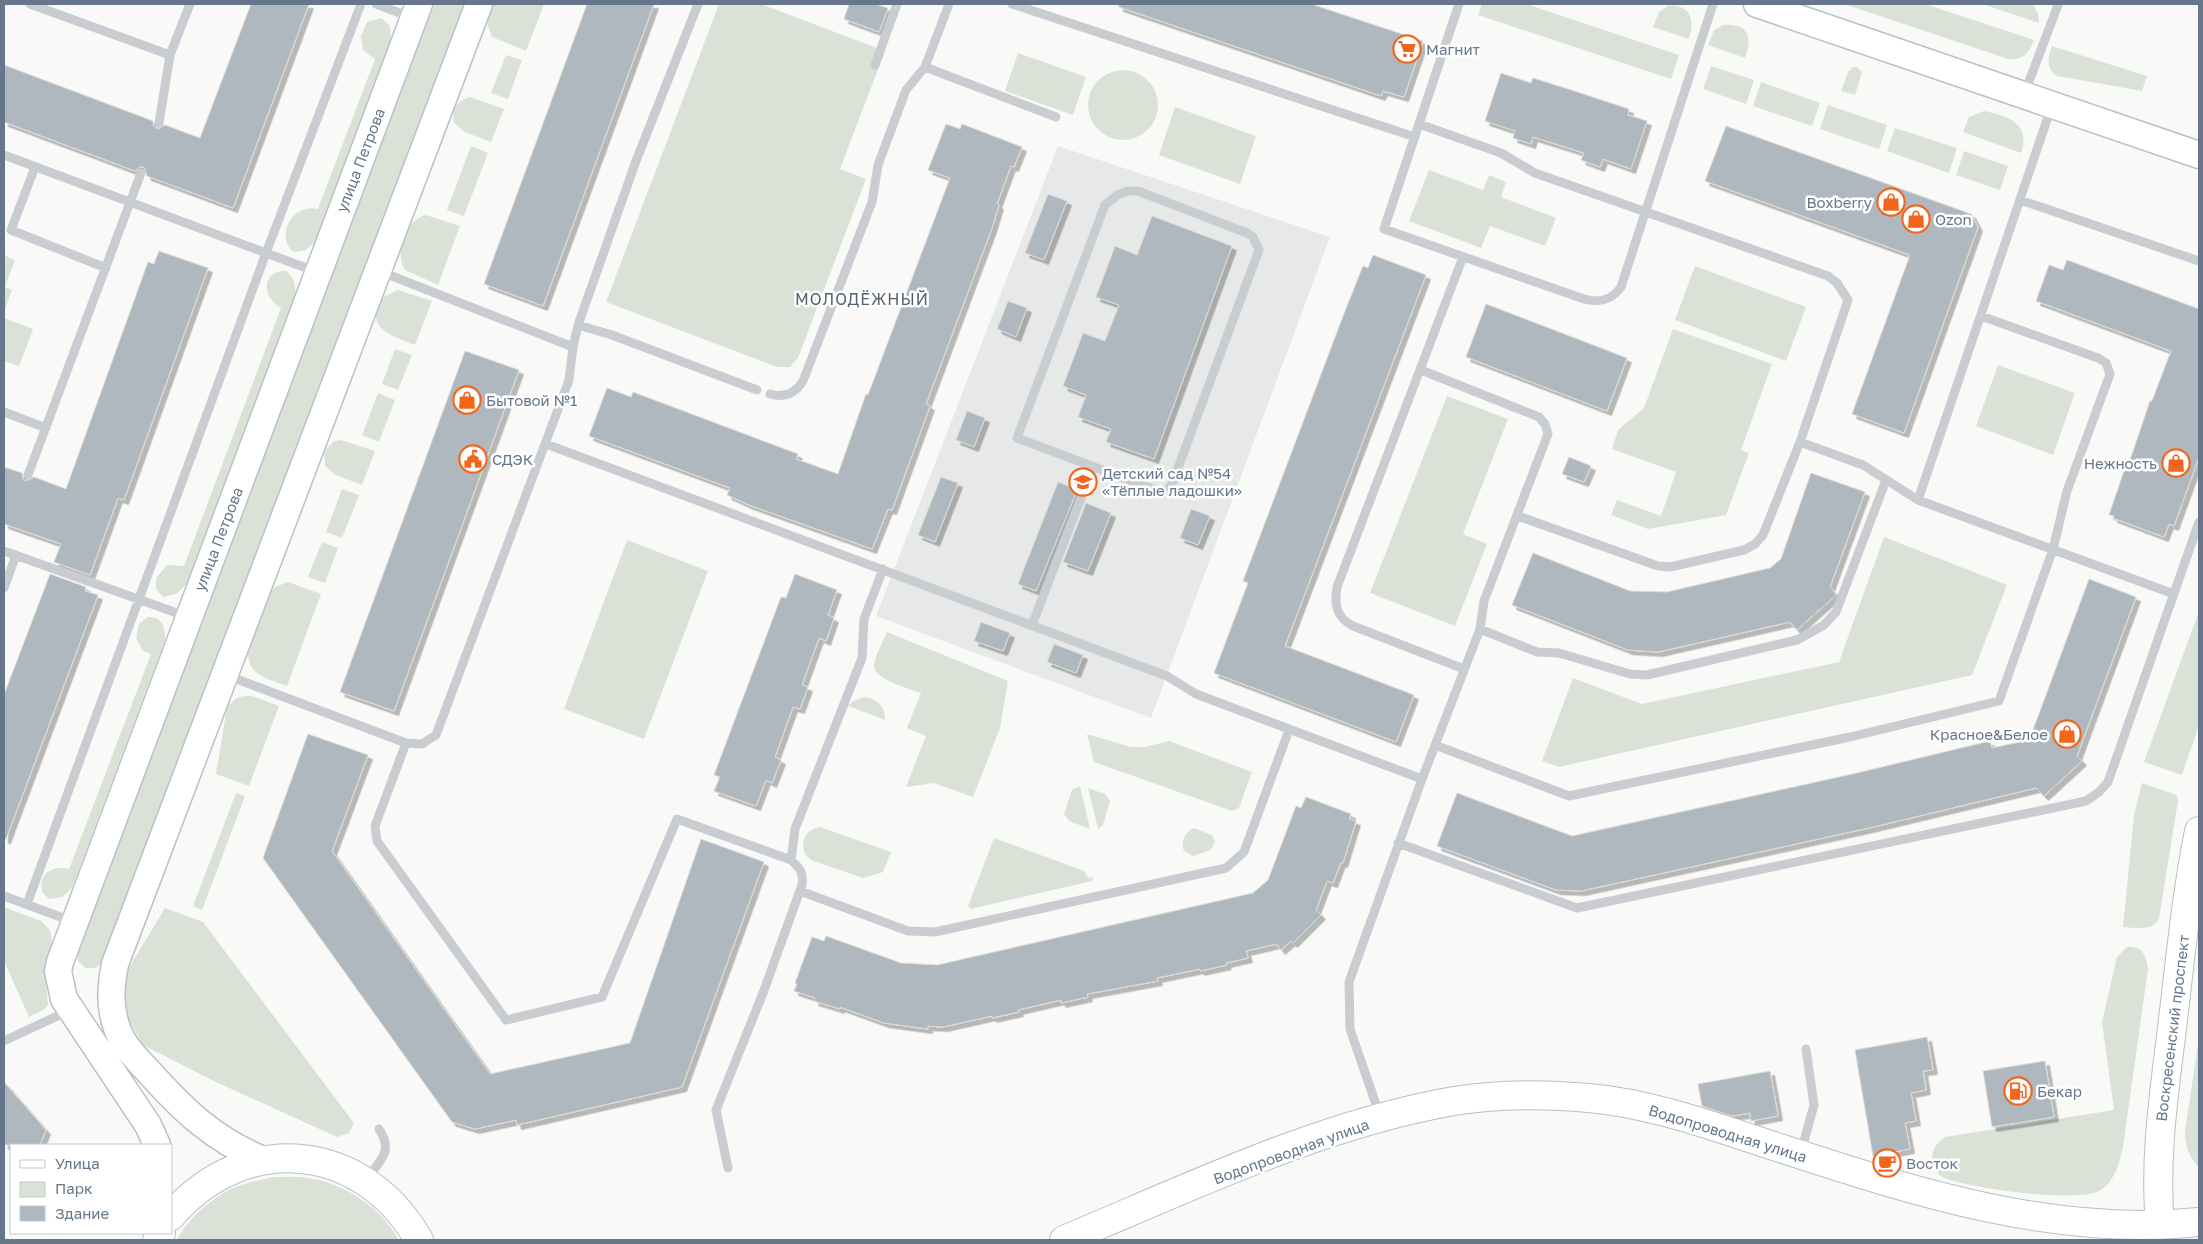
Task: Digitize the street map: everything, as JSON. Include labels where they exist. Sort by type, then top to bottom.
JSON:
[{"type":"main road","points":[[263,1160],[238,1149],[195,1120],[121,1039],[110,995],[115,964],[479,4]]},
{"type":"main road","points":[[1757,4],[2199,155]]},
{"type":"main road","name":"улица Петрова","points":[[157,1144],[148,1125],[70,1010],[60,989],[58,971],[74,922],[417,11]]},
{"type":"main road","name":"Воскресенский проспект","points":[[2160,1225],[2157,1182],[2158,1144],[2182,938],[2199,831]]},
{"type":"main road","name":"Водопроводная улица","points":[[1064,1240],[1302,1143],[1381,1119],[1455,1101],[1522,1096],[1591,1098],[1669,1112],[1919,1192],[1992,1210],[2055,1220],[2160,1225],[2199,1222]]},
{"type":"main road","points":[[172,1215],[186,1198],[209,1181],[235,1168],[263,1160],[290,1158],[316,1160],[342,1168],[366,1180],[390,1199],[407,1220],[419,1240]]},
{"type":"lane","points":[[30,4],[170,54]]},
{"type":"lane","points":[[159,123],[170,54],[190,4]]},
{"type":"lane","points":[[27,904],[266,253],[361,4]]},
{"type":"lane","points":[[376,4],[417,11]]},
{"type":"lane","points":[[226,675],[406,743],[422,744],[436,735],[569,380],[572,347],[578,325],[636,161],[698,4]]},
{"type":"lane","points":[[875,65],[897,4]]},
{"type":"lane","points":[[770,394],[785,396],[792,393],[803,381],[872,202],[878,165],[906,90],[924,67],[949,4]]},
{"type":"lane","points":[[1012,4],[1415,137]]},
{"type":"lane","points":[[1459,4],[1384,229],[1584,299],[1604,300],[1611,298],[1620,287],[1713,4]]},
{"type":"lane","points":[[2024,95],[2058,5]]},
{"type":"lane","points":[[924,67],[1056,116]]},
{"type":"lane","points":[[1918,500],[2052,105]]},
{"type":"lane","points":[[1419,124],[1501,153],[1535,173],[1646,210],[1828,276],[1844,291],[1848,300],[1800,442],[1763,535],[1755,544],[1744,550],[1670,567],[1658,566],[1518,516]]},
{"type":"lane","points":[[4,156],[318,272]]},
{"type":"lane","points":[[36,167],[7,228],[106,268]]},
{"type":"lane","points":[[28,475],[141,173]]},
{"type":"lane","points":[[1138,191],[1253,236],[1257,242],[1258,257],[1170,488],[1161,492],[1157,491],[1093,467],[1016,438],[1105,205],[1119,194],[1138,191]]},
{"type":"lane","points":[[2020,200],[2199,261]]},
{"type":"lane","points":[[1463,257],[1338,587],[1336,606],[1344,622],[1464,669]]},
{"type":"lane","points":[[378,271],[572,347]]},
{"type":"lane","points":[[1435,745],[1569,796],[1850,737],[1999,701],[2053,549],[2067,491],[2108,380],[2108,367],[2098,358],[1981,316]]},
{"type":"lane","points":[[578,325],[612,335],[757,390]]},
{"type":"lane","points":[[1381,1119],[1350,1029],[1348,992],[1353,967],[1422,779],[1480,630],[1484,601],[1548,434],[1545,424],[1539,417],[1421,370]]},
{"type":"lane","points":[[4,412],[46,428]]},
{"type":"lane","points":[[1800,442],[1863,465],[1918,500],[2174,594]]},
{"type":"lane","points":[[546,444],[1167,676],[1196,694],[1422,779]]},
{"type":"lane","points":[[1032,625],[1093,467]]},
{"type":"lane","points":[[1480,630],[1537,652],[1559,652],[1630,674],[1647,675],[1797,640],[1824,625],[1836,612],[1886,480]]},
{"type":"lane","points":[[1398,843],[1577,908],[1873,845],[2073,806],[2086,801],[2099,792],[2108,782],[2199,522]]},
{"type":"lane","points":[[4,551],[188,618]]},
{"type":"lane","points":[[4,588],[16,555]]},
{"type":"lane","points":[[791,860],[795,829],[862,658],[864,619],[883,569]]},
{"type":"lane","points":[[800,890],[908,931],[935,932],[1226,868],[1244,852],[1289,730]]},
{"type":"lane","points":[[406,743],[375,826],[377,841],[506,1020],[602,997],[677,819],[791,860],[800,867],[802,874],[800,890],[763,993],[716,1110],[728,1168]]},
{"type":"lane","points":[[4,896],[74,922]]},
{"type":"lane","points":[[4,1041],[70,1010]]},
{"type":"lane","points":[[1800,1155],[1814,1105],[1806,1050]]},
{"type":"lane","points":[[366,1180],[383,1157],[387,1147],[385,1138],[379,1129]]},
{"type":"shaded area","name":"Детский сад №54 «Тёплые ладошки»","points":[[1058,146],[1330,237],[1151,718],[876,616]]},
{"type":"green space","points":[[434,4],[464,4],[104,960],[96,968],[86,968],[78,961],[77,951]]},
{"type":"green space","points":[[493,4],[544,4],[526,51],[492,37],[487,24]]},
{"type":"green space","points":[[719,4],[761,4],[885,51],[840,169],[866,179],[798,358],[790,367],[777,367],[606,302]]},
{"type":"green space","points":[[1482,4],[1526,4],[1679,55],[1671,79],[1478,15]]},
{"type":"green space","points":[[1844,4],[1925,4],[2034,40],[2025,55],[2018,59],[2008,59]]},
{"type":"green space","points":[[1982,4],[2033,4],[2038,14],[2039,23]]},
{"type":"green space","points":[[1668,6],[1682,8],[1689,15],[1691,32],[1689,39],[1653,27],[1659,12]]},
{"type":"green space","points":[[381,18],[390,26],[391,41],[316,241],[306,250],[294,252],[288,246],[286,231],[289,223],[300,211],[308,208],[318,209],[375,59],[363,50],[361,36],[367,22]]},
{"type":"green space","points":[[1723,25],[1738,26],[1746,33],[1748,44],[1745,58],[1708,45],[1714,30]]},
{"type":"green space","points":[[2052,46],[2147,76],[2142,91],[2057,76],[2051,70],[2048,62]]},
{"type":"green space","points":[[1018,53],[1086,77],[1073,115],[1005,91]]},
{"type":"green space","points":[[506,55],[522,60],[508,99],[491,93]]},
{"type":"green space","points":[[1711,66],[1754,80],[1746,104],[1703,89]]},
{"type":"green space","points":[[1853,67],[1857,67],[1862,72],[1855,95],[1841,91],[1848,72]]},
{"type":"green space","points":[[1123,70],[1136,73],[1148,80],[1155,92],[1158,105],[1155,118],[1148,130],[1136,137],[1123,140],[1110,137],[1098,130],[1091,118],[1088,105],[1091,92],[1098,80],[1110,73]]},
{"type":"green space","points":[[1761,82],[1820,103],[1812,126],[1753,106]]},
{"type":"green space","points":[[470,97],[504,109],[491,142],[465,132],[454,123],[453,114],[456,106],[461,101]]},
{"type":"green space","points":[[1828,105],[1887,125],[1879,149],[1820,129]]},
{"type":"green space","points":[[1175,107],[1256,136],[1240,184],[1159,155]]},
{"type":"green space","points":[[1984,111],[2002,116],[2016,123],[2023,135],[2021,153],[1963,132],[1969,117]]},
{"type":"green space","points":[[1895,128],[1957,148],[1949,173],[1887,151]]},
{"type":"green space","points":[[471,146],[488,153],[464,216],[447,210]]},
{"type":"green space","points":[[1964,151],[2008,166],[2000,190],[1956,175]]},
{"type":"green space","points":[[1429,170],[1483,190],[1489,175],[1506,182],[1501,197],[1556,218],[1545,246],[1490,226],[1481,248],[1409,221]]},
{"type":"green space","points":[[426,215],[460,226],[438,285],[405,270],[402,263],[401,246],[407,230],[412,223]]},
{"type":"green space","points":[[4,255],[15,260],[5,287],[12,290],[4,312]]},
{"type":"green space","points":[[1695,266],[1806,307],[1786,361],[1675,320]]},
{"type":"green space","points":[[287,271],[294,280],[296,295],[186,585],[176,594],[163,597],[156,589],[156,578],[167,565],[184,566],[281,308],[274,303],[267,291],[269,279],[273,274]]},
{"type":"green space","points":[[398,290],[432,301],[415,345],[388,334],[377,323],[378,307],[385,296]]},
{"type":"green space","points":[[4,318],[33,329],[19,366],[4,361]]},
{"type":"green space","points":[[1673,329],[1772,364],[1741,450],[1749,453],[1726,515],[1648,529],[1611,515],[1617,500],[1661,516],[1676,472],[1612,449],[1618,430],[1644,408]]},
{"type":"green space","points":[[395,349],[412,355],[398,390],[382,384]]},
{"type":"green space","points":[[1998,365],[2075,393],[2053,455],[1976,426]]},
{"type":"green space","points":[[378,393],[395,400],[379,442],[362,435]]},
{"type":"green space","points":[[1447,396],[1508,419],[1463,534],[1487,544],[1455,626],[1370,593]]},
{"type":"green space","points":[[341,440],[375,451],[362,485],[336,475],[325,466],[324,451],[334,441]]},
{"type":"green space","points":[[342,489],[359,495],[342,538],[326,532]]},
{"type":"green space","points":[[1884,537],[2007,585],[1972,675],[1559,767],[1542,761],[1573,678],[1642,704],[1839,662]]},
{"type":"green space","points":[[627,540],[708,571],[644,739],[564,709]]},
{"type":"green space","points":[[322,542],[338,548],[325,583],[308,577]]},
{"type":"green space","points":[[288,582],[321,594],[287,686],[266,678],[255,671],[251,666],[248,652],[270,593],[275,587]]},
{"type":"green space","points":[[2199,611],[2199,725],[2182,775],[2144,762]]},
{"type":"green space","points":[[148,617],[157,618],[160,621],[164,627],[165,640],[72,888],[62,897],[49,899],[42,892],[42,880],[52,870],[57,868],[69,869],[151,654],[143,651],[136,638],[139,624]]},
{"type":"green space","points":[[887,632],[1008,681],[1000,728],[973,797],[934,783],[906,787],[926,736],[907,728],[921,693],[893,683],[875,671],[876,657]]},
{"type":"green space","points":[[252,696],[279,706],[249,786],[216,774],[227,707],[237,698]]},
{"type":"green space","points":[[865,697],[880,704],[884,711],[885,720],[848,706],[853,701]]},
{"type":"green space","points":[[1087,734],[1131,747],[1145,747],[1169,741],[1252,772],[1239,808],[1232,811],[1094,762]]},
{"type":"green space","points":[[2142,783],[2177,795],[2178,801],[2159,918],[2148,927],[2123,927],[2134,815]]},
{"type":"green space","points":[[1080,786],[1090,829],[1069,821],[1064,814],[1072,790]]},
{"type":"green space","points":[[1088,788],[1105,794],[1110,801],[1103,825],[1098,829]]},
{"type":"green space","points":[[236,793],[245,796],[202,910],[193,906]]},
{"type":"green space","points":[[820,827],[891,852],[883,872],[863,878],[811,860],[805,854],[803,844],[805,836],[815,828]]},
{"type":"green space","points":[[1194,828],[1212,835],[1215,842],[1211,850],[1193,856],[1184,851],[1183,841],[1186,835]]},
{"type":"green space","points":[[994,838],[1084,871],[1088,878],[1093,877],[1092,881],[971,909],[968,906]]},
{"type":"green space","points":[[4,907],[41,921],[50,930],[52,942],[45,968],[48,1005],[45,1009],[29,1017],[4,961]]},
{"type":"green space","points":[[165,908],[203,922],[354,1123],[349,1133],[337,1137],[218,1083],[143,1045],[129,1021],[125,1007],[125,983],[127,971]]},
{"type":"green space","points":[[2127,947],[2137,948],[2143,952],[2148,969],[2123,1147],[2113,1176],[2106,1186],[2089,1194],[2047,1195],[1972,1185],[1940,1176],[1934,1165],[1932,1155],[1933,1150],[1945,1137],[2114,1110],[2102,1022],[2117,957]]},
{"type":"green space","points":[[2199,1038],[2199,1168],[2188,1151],[2185,1131]]},
{"type":"green space","points":[[273,1177],[299,1177],[322,1181],[348,1191],[361,1199],[383,1218],[399,1240],[177,1240],[195,1216],[220,1195],[238,1186]]},
{"type":"building","points":[[251,4],[309,4],[233,208],[147,176],[144,167],[140,167],[135,171],[4,122],[4,65],[153,121],[153,126],[158,129],[165,125],[200,138]]},
{"type":"building","points":[[587,4],[654,4],[543,306],[484,284]]},
{"type":"building","points":[[849,4],[875,4],[888,8],[879,32],[844,19]]},
{"type":"building","points":[[1119,4],[1311,4],[1423,41],[1404,97],[1383,91],[1381,96],[1119,7]]},
{"type":"building","points":[[1501,73],[1531,83],[1533,78],[1629,109],[1628,115],[1647,121],[1631,169],[1603,159],[1600,167],[1581,160],[1584,153],[1533,137],[1531,144],[1513,138],[1515,131],[1485,121]]},
{"type":"building","points":[[946,124],[960,129],[962,124],[1022,147],[1014,167],[1011,166],[997,204],[999,205],[992,228],[926,404],[930,406],[892,510],[888,509],[872,549],[749,505],[727,495],[730,488],[589,436],[607,388],[631,397],[633,392],[798,454],[796,459],[838,474],[866,394],[868,395],[950,178],[928,170]]},
{"type":"building","points":[[1726,126],[1971,214],[1978,227],[1904,433],[1852,414],[1910,255],[1705,181]]},
{"type":"building","points":[[1048,194],[1067,201],[1044,260],[1025,253]]},
{"type":"building","points":[[1152,216],[1232,246],[1154,459],[1106,442],[1111,429],[1078,417],[1086,395],[1063,386],[1083,333],[1105,341],[1119,305],[1096,297],[1115,246],[1137,255]]},
{"type":"building","points":[[159,251],[208,268],[124,500],[118,498],[90,575],[54,562],[61,544],[4,524],[4,467],[22,473],[23,479],[26,481],[34,477],[66,489],[148,262],[154,264]]},
{"type":"building","points":[[1373,255],[1426,275],[1285,646],[1414,695],[1396,742],[1214,673],[1248,583],[1243,581],[1345,311],[1363,266],[1368,268]]},
{"type":"building","points":[[2067,260],[2199,309],[2199,457],[2174,526],[2169,524],[2164,537],[2109,515],[2150,401],[2152,401],[2171,351],[2036,301],[2049,265],[2063,270]]},
{"type":"building","points":[[1008,301],[1027,308],[1016,337],[997,329]]},
{"type":"building","points":[[1486,304],[1627,358],[1607,411],[1466,357]]},
{"type":"building","points":[[465,351],[519,370],[394,711],[340,692]]},
{"type":"building","points":[[967,411],[985,418],[974,447],[956,440]]},
{"type":"building","points":[[1569,457],[1591,466],[1584,482],[1562,474]]},
{"type":"building","points":[[1811,473],[1865,492],[1830,587],[1836,594],[1797,630],[1790,622],[1658,652],[1628,650],[1512,605],[1533,553],[1630,591],[1667,592],[1770,568],[1781,559]]},
{"type":"building","points":[[941,477],[958,483],[935,542],[918,535]]},
{"type":"building","points":[[1058,482],[1076,489],[1036,591],[1018,584]]},
{"type":"building","points":[[1086,503],[1111,513],[1088,571],[1063,562]]},
{"type":"building","points":[[1191,509],[1210,516],[1198,545],[1180,538]]},
{"type":"building","points":[[50,574],[86,587],[85,591],[98,595],[6,839],[4,839],[4,695]]},
{"type":"building","points":[[795,574],[837,590],[828,615],[834,618],[826,641],[819,638],[802,685],[808,687],[800,709],[793,707],[775,757],[781,760],[772,783],[766,780],[756,806],[714,791],[720,777],[714,775],[781,597],[786,598]]},
{"type":"building","points":[[2089,579],[2136,597],[2077,756],[2082,761],[2044,796],[2036,788],[1869,828],[1581,891],[1556,890],[1437,846],[1457,793],[1572,836],[1857,773],[1990,741],[1992,748],[2020,742],[2033,730]]},
{"type":"building","points":[[981,622],[1010,633],[1003,651],[974,641]]},
{"type":"building","points":[[1054,644],[1083,655],[1076,673],[1047,662]]},
{"type":"building","points":[[308,734],[368,755],[332,851],[490,1074],[630,1043],[701,839],[764,862],[682,1087],[517,1125],[516,1120],[475,1129],[452,1122],[263,858]]},
{"type":"building","points":[[1306,797],[1351,814],[1349,819],[1356,821],[1343,863],[1341,862],[1333,883],[1327,881],[1316,910],[1321,915],[1293,943],[1291,941],[1281,950],[1276,944],[1246,951],[1248,958],[1226,963],[1227,965],[1157,978],[1158,981],[1087,994],[1088,997],[1061,1003],[1061,1000],[992,1018],[992,1016],[943,1027],[928,1026],[928,1029],[884,1023],[840,1007],[840,1009],[814,1001],[815,998],[794,991],[797,984],[795,983],[812,937],[824,941],[826,936],[901,963],[937,965],[1253,893],[1268,880],[1296,806],[1301,808]]},
{"type":"building","points":[[1927,1037],[1933,1070],[1923,1071],[1926,1090],[1911,1093],[1916,1121],[1905,1123],[1910,1149],[1873,1156],[1855,1050]]},
{"type":"building","name":"Бекар","points":[[2045,1061],[2054,1117],[1992,1127],[1983,1071]]},
{"type":"building","points":[[1770,1071],[1778,1116],[1751,1121],[1750,1113],[1732,1116],[1702,1106],[1698,1084]]},
{"type":"building","points":[[4,1082],[46,1130],[40,1144],[4,1145]]},
{"type":"place","name":"Магнит","points":[[1407,49]]},
{"type":"place","name":"Boxberry","points":[[1891,202]]},
{"type":"place","name":"Ozon","points":[[1916,219]]},
{"type":"place","name":"Бытовой №1","points":[[467,400]]},
{"type":"place","name":"СДЭК","points":[[473,459]]},
{"type":"place","name":"Нежность","points":[[2176,463]]},
{"type":"place","name":"Детский сад №54 «Тёплые ладошки»","points":[[1083,482]]},
{"type":"place","name":"Красное&Белое","points":[[2067,734]]},
{"type":"place","name":"Бекар","points":[[2018,1091]]},
{"type":"place","name":"Восток","points":[[1887,1163]]},
{"type":"district","name":"МОЛОДЁЖНЫЙ","points":[[862,299]]}]
